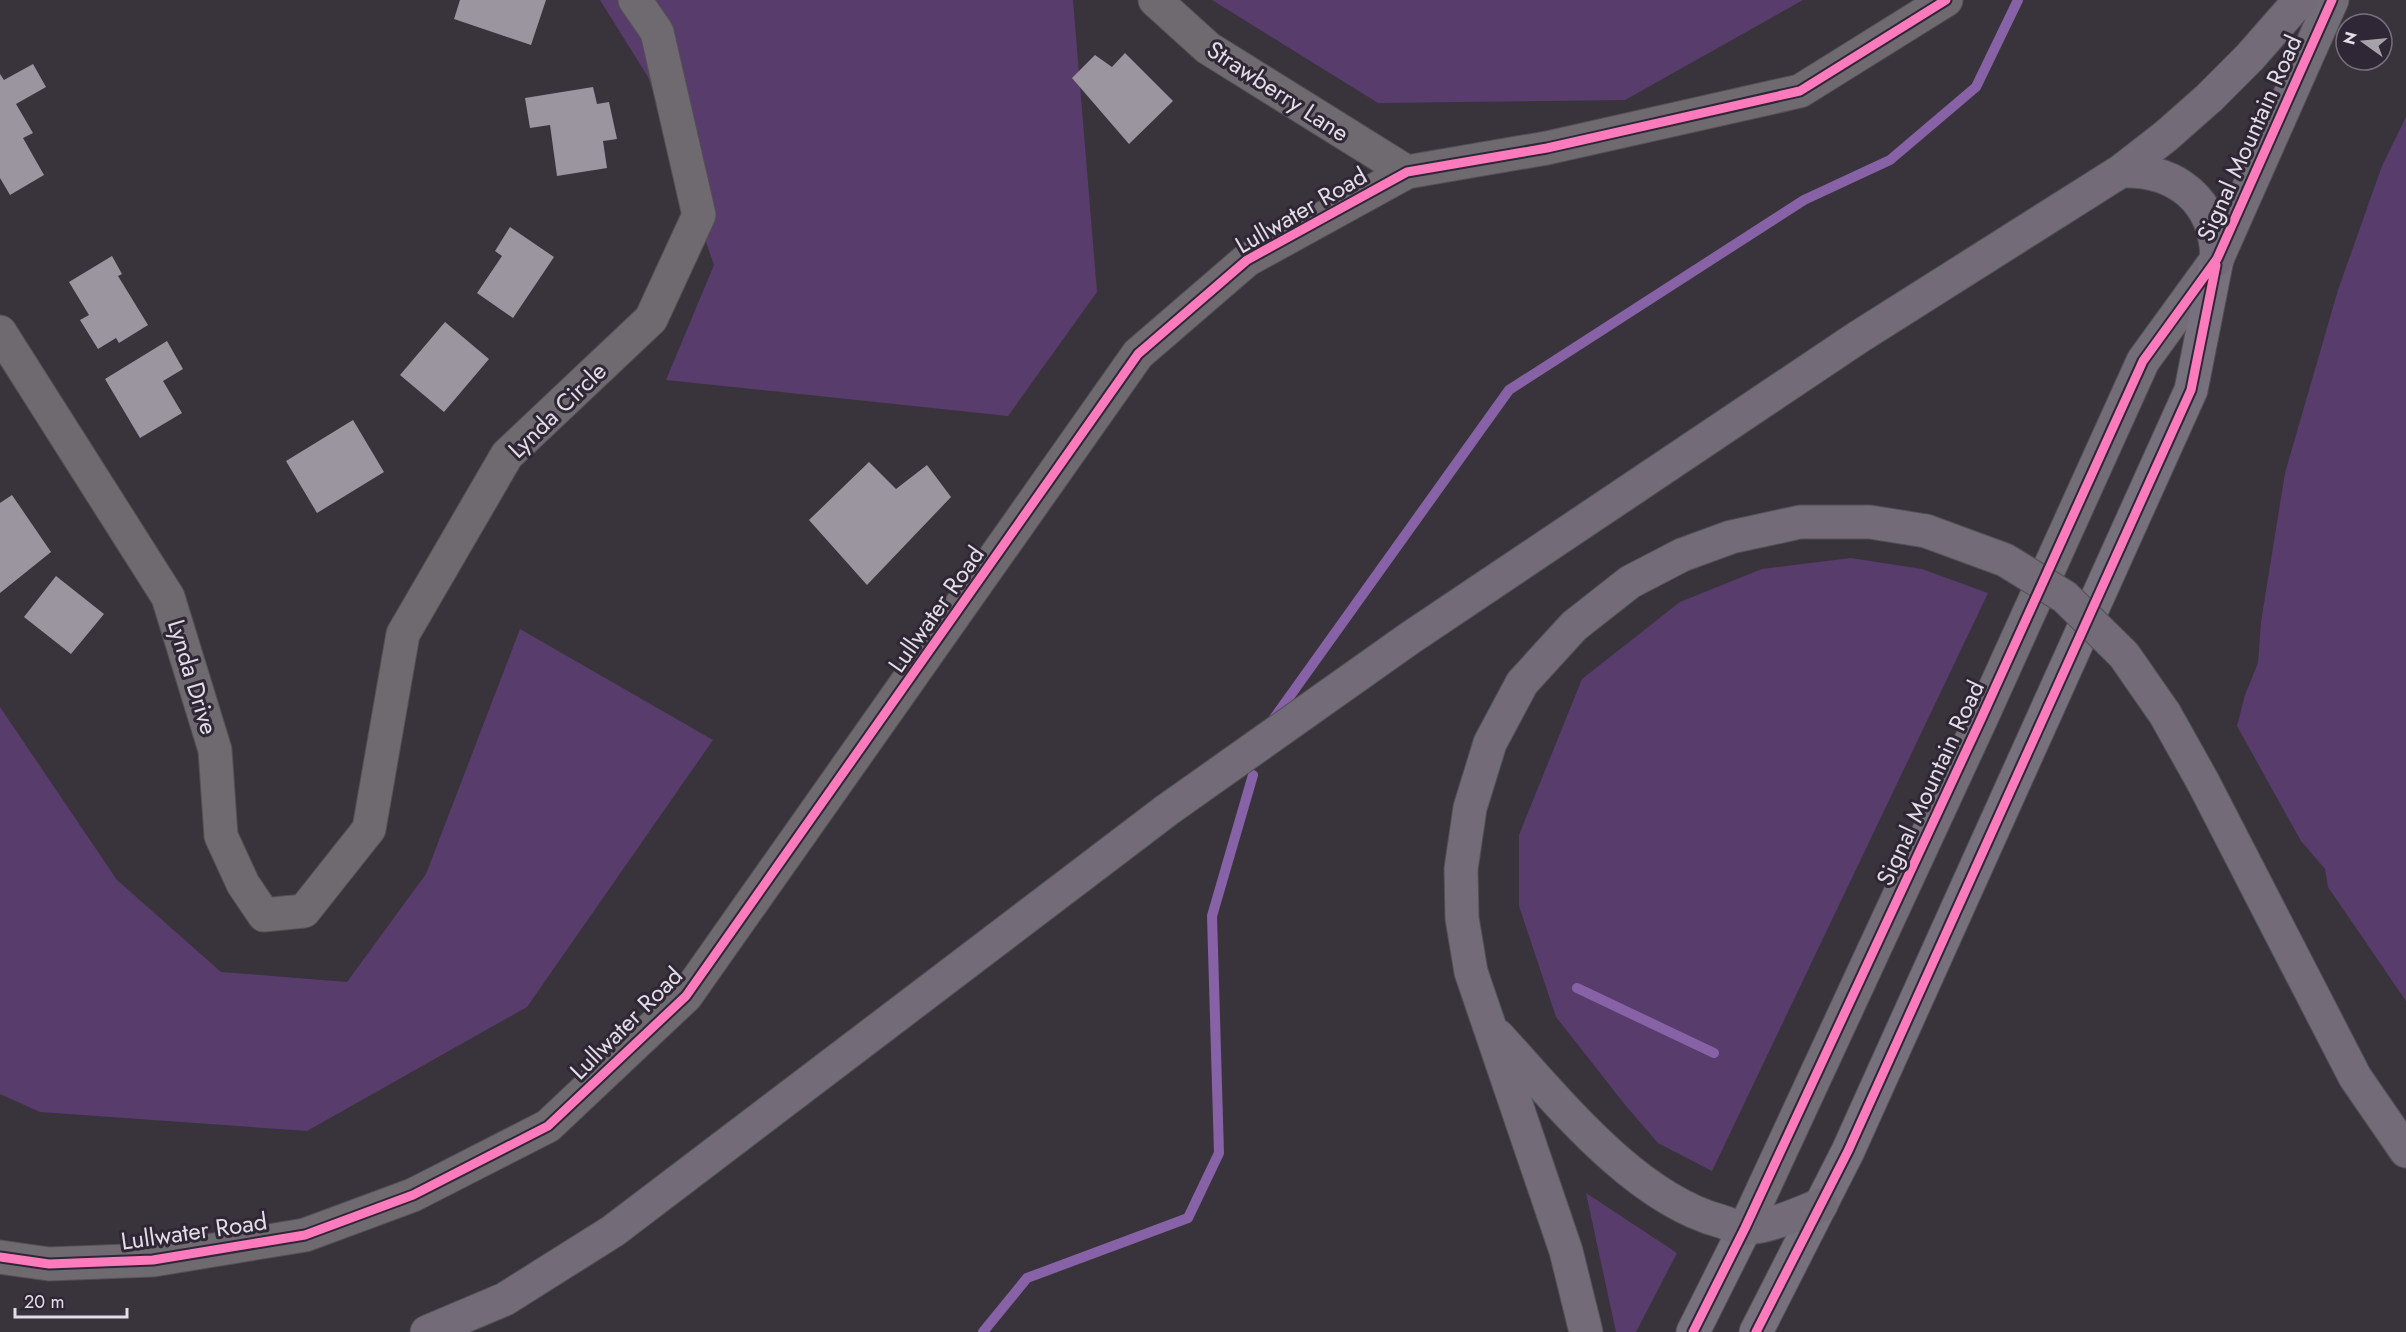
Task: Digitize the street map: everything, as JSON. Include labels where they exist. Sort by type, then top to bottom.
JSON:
[{"type":"highway","points":[[428,1332],[505,1299],[613,1231],[1167,810],[1410,638],[1857,338],[2121,171],[2209,98],[2250,57],[2300,0]]},
{"type":"highway","points":[[2121,171],[2141,170],[2160,174],[2179,183],[2194,196],[2207,213],[2214,231],[2217,259]]},
{"type":"highway","points":[[1586,1332],[1566,1251],[1471,972],[1462,918],[1461,869],[1470,808],[1490,743],[1522,683],[1574,626],[1630,582],[1682,555],[1731,537],[1800,522],[1870,522],[1926,531],[2005,560],[2065,597],[2124,655],[2165,714],[2203,782],[2355,1077],[2406,1151]]},
{"type":"highway","points":[[1489,1026],[1589,1133],[1632,1172],[1661,1194],[1703,1217],[1744,1228],[1773,1224],[1821,1205]]},
{"type":"main road","name":"Signal Mountain Road","points":[[1693,1332],[1744,1228],[1981,719],[2143,361],[2217,259],[2332,0]]},
{"type":"main road","name":"Signal Mountain Road","points":[[1755,1332],[1853,1140],[2191,390],[2217,259]]},
{"type":"street","name":"Lynda Circle","points":[[369,829],[403,634],[507,455],[651,319],[699,215],[657,32],[635,0]]},
{"type":"street","name":"Strawberry Lane","points":[[1155,0],[1208,48],[1407,172]]},
{"type":"street","name":"Lullwater Road","points":[[0,1257],[49,1264],[153,1260],[305,1235],[413,1195],[548,1126],[687,996],[1138,354],[1247,260],[1407,172],[1546,148],[1800,91],[1946,0]]},
{"type":"street","name":"Lynda Drive","points":[[0,332],[168,597],[215,750],[221,836],[243,884],[264,915],[304,911],[369,829]]},
{"type":"shaded area","points":[[600,0],[1073,0],[1097,292],[1008,416],[666,380],[714,265],[648,77]]},
{"type":"shaded area","points":[[1212,0],[1803,0],[1625,100],[1378,103]]},
{"type":"shaded area","points":[[2406,117],[2406,1001],[2328,887],[2325,869],[2301,841],[2237,726],[2245,695],[2258,663],[2261,622],[2285,473],[2338,290],[2382,166]]},
{"type":"shaded area","points":[[1851,558],[1922,569],[1988,593],[1712,1171],[1658,1143],[1556,1017],[1519,906],[1519,835],[1582,679],[1680,602],[1762,569]]},
{"type":"shaded area","points":[[520,629],[713,740],[527,1007],[307,1131],[40,1112],[0,1094],[0,707],[117,880],[221,972],[347,982],[426,874]]},
{"type":"shaded area","points":[[1586,1193],[1677,1253],[1636,1332],[1616,1332]]},
{"type":"building","points":[[460,0],[546,0],[531,45],[454,19]]},
{"type":"building","points":[[1125,53],[1173,101],[1129,144],[1072,78],[1095,55],[1112,67]]},
{"type":"building","points":[[33,64],[46,87],[16,104],[33,133],[23,138],[44,175],[10,195],[0,178],[0,74],[4,80]]},
{"type":"building","points":[[593,87],[597,104],[609,102],[617,139],[603,141],[607,168],[557,176],[550,125],[530,128],[525,98]]},
{"type":"building","points":[[510,227],[554,257],[513,318],[477,293],[502,256],[495,251]]},
{"type":"building","points":[[112,256],[122,274],[118,276],[148,325],[119,343],[116,338],[98,349],[80,320],[89,315],[69,282]]},
{"type":"building","points":[[445,322],[489,359],[444,412],[400,375]]},
{"type":"building","points":[[167,341],[183,369],[163,381],[182,413],[140,438],[105,379]]},
{"type":"building","points":[[353,420],[384,472],[317,513],[286,461]]},
{"type":"building","points":[[869,462],[896,489],[927,465],[951,497],[867,585],[809,520]]},
{"type":"building","points":[[12,495],[51,552],[0,593],[0,503]]},
{"type":"building","points":[[56,576],[104,614],[71,654],[24,617]]},
{"type":"waterway","points":[[1272,721],[1509,390],[1804,200],[1890,160],[1976,87],[2018,0]]},
{"type":"waterway","points":[[983,1332],[1027,1278],[1188,1218],[1219,1153],[1212,916],[1253,775]]},
{"type":"waterway","points":[[1577,988],[1714,1053]]},
{"type":"cycle path","points":[[0,1257],[49,1264],[153,1260],[305,1235],[413,1195],[548,1126],[686,996],[1138,354],[1247,260],[1407,172],[1547,148],[1800,91],[1946,0]]},
{"type":"cycle path","points":[[1693,1332],[1745,1228],[1981,719],[2143,361],[2217,259],[2332,0]]},
{"type":"cycle path","points":[[1756,1332],[1848,1151],[2191,390],[2216,265]]}]
